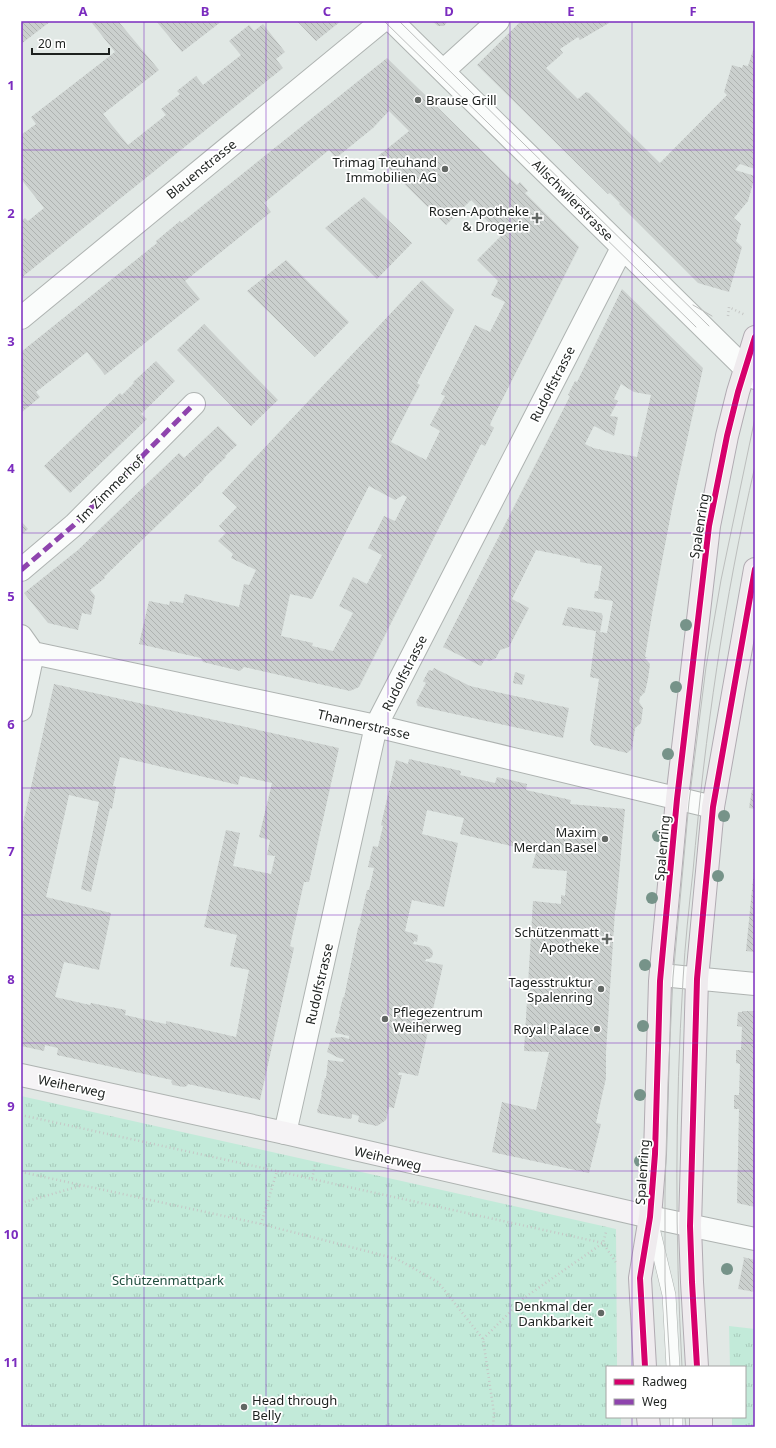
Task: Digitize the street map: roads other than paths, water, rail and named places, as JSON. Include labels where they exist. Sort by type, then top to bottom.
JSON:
[{"type":"main road","name":"Spalenring","points":[[645,1366],[640,1278],[650,1216],[655,1154],[661,975],[677,799],[709,526],[727,436],[750,373],[752,327]]},
{"type":"main road","points":[[697,1366],[690,1226],[697,979],[714,808],[755,569]]},
{"type":"street","name":"Blauenstrasse","points":[[21,318],[382,21]]},
{"type":"street","name":"Allschwilerstrasse","points":[[392,21],[750,373]]},
{"type":"street","points":[[443,71],[498,21]]},
{"type":"street","name":"Rudolfstrasse","points":[[284,1133],[376,726],[622,248]]},
{"type":"street","name":"Im Zimmerhof","points":[[21,570],[74,525],[194,404]]},
{"type":"street","points":[[21,710],[27,644]]},
{"type":"street","name":"Thannerstrasse","points":[[27,644],[376,726],[714,808]]},
{"type":"street","points":[[661,975],[755,984]]},
{"type":"street","name":"Weiherweg","points":[[21,1075],[284,1133],[690,1226],[755,1239]]},
{"type":"lane","points":[[650,1216],[669,1295],[673,1366]]},
{"type":"tram line","points":[[384,21],[696,327]]},
{"type":"tram line","points":[[399,21],[709,326]]},
{"type":"tram line","points":[[693,305],[712,316]]},
{"type":"tram line","points":[[670,1366],[665,1281],[665,1193],[673,977],[689,802],[706,667],[721,580],[755,418]]},
{"type":"tram line","points":[[682,1366],[677,1222],[677,1125],[680,1028],[685,952],[703,769],[717,667],[734,566],[755,466]]},
{"type":"tram line","points":[[673,1418],[673,1427]]},
{"type":"tram line","points":[[685,1418],[686,1427]]},
{"type":"place","name":"Brause Grill","points":[[418,100]]},
{"type":"place","name":"Trimag Treuhand Immobilien AG","points":[[445,169]]},
{"type":"place","name":"Rosen-Apotheke & Drogerie","points":[[537,218]]},
{"type":"place","name":"Maxim Merdan Basel","points":[[605,839]]},
{"type":"place","name":"Schützenmatt Apotheke","points":[[607,939]]},
{"type":"place","name":"Tagesstruktur Spalenring","points":[[601,989]]},
{"type":"place","name":"Pflegezentrum Weiherweg","points":[[385,1019]]},
{"type":"place","name":"Royal Palace","points":[[597,1029]]},
{"type":"place","name":"Denkmal der Dankbarkeit","points":[[601,1313]]},
{"type":"place","name":"Head through Belly","points":[[244,1407]]},
{"type":"park label","name":"Schützenmattpark","points":[[168,1280]]}]
